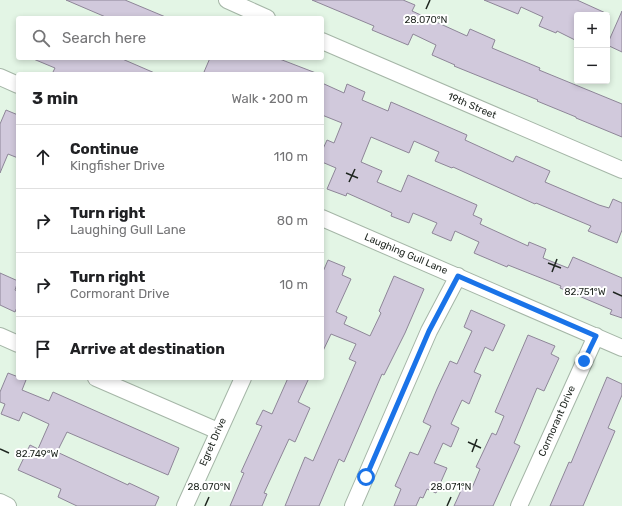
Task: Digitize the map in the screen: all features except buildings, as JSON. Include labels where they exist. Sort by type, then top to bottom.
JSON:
[{"type":"street","points":[[227,0],[263,16]]},
{"type":"street","name":"19th Street","points":[[324,42],[622,170]]},
{"type":"street","points":[[0,77],[16,84]]},
{"type":"street","name":"Laughing Gull Lane","points":[[324,219],[622,348]]},
{"type":"street","points":[[353,506],[429,331],[458,276]]},
{"type":"street","points":[[0,336],[16,343]]},
{"type":"street","name":"Cormorant Drive","points":[[519,506],[596,336]]},
{"type":"street","points":[[101,380],[218,431]]},
{"type":"street","name":"Egret Drive","points":[[185,506],[242,380]]},
{"type":"street","points":[[0,502],[8,506]]},
{"type":"route","points":[[366,477],[429,331],[458,276],[596,336],[584,361]]}]
